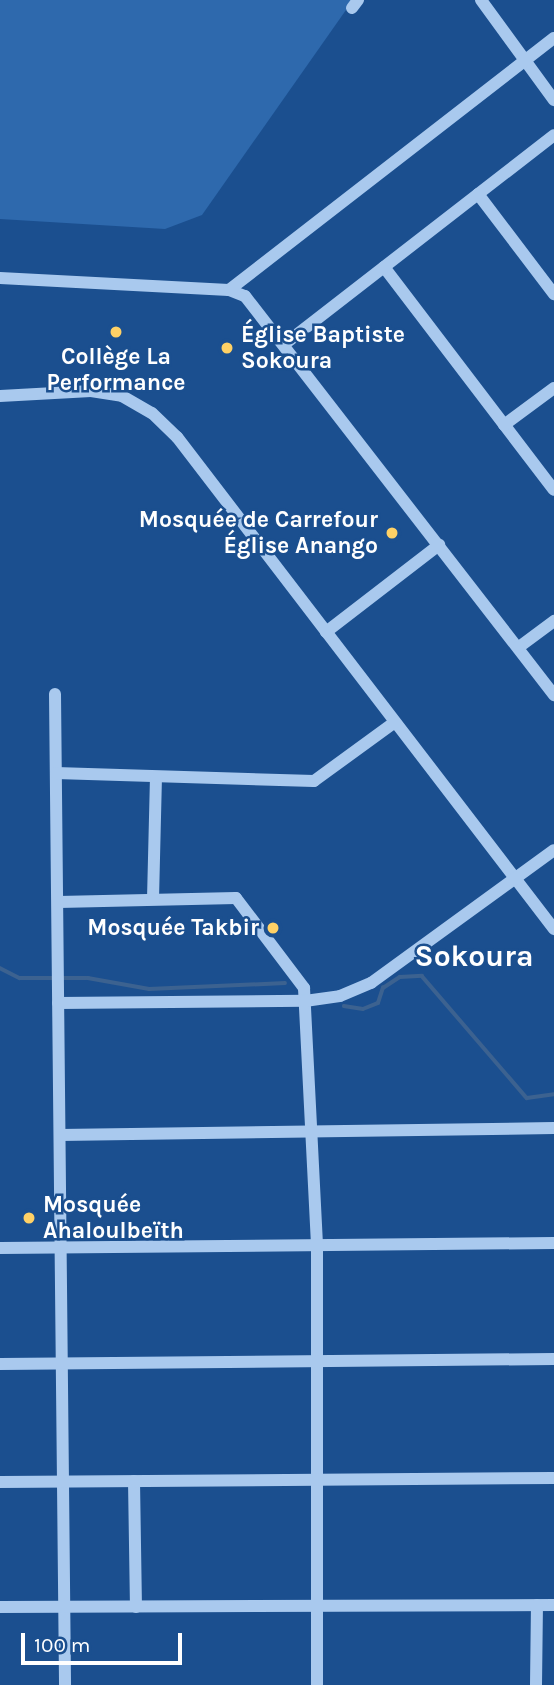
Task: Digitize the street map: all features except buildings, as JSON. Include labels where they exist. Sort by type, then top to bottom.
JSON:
[{"type":"street","points":[[481,0],[554,100]]},
{"type":"street","points":[[229,290],[554,38]]},
{"type":"street","points":[[286,342],[554,135]]},
{"type":"street","points":[[478,194],[554,294]]},
{"type":"street","points":[[384,267],[554,490]]},
{"type":"street","points":[[0,278],[229,290],[259,308],[554,695]]},
{"type":"street","points":[[505,425],[554,388]]},
{"type":"street","points":[[0,396],[91,391],[122,396],[152,413],[177,437],[554,929]]},
{"type":"street","points":[[326,632],[439,545]]},
{"type":"street","points":[[519,648],[554,621]]},
{"type":"street","points":[[55,694],[65,1685]]},
{"type":"street","points":[[56,773],[156,779],[314,781],[395,722]]},
{"type":"street","points":[[153,899],[156,779]]},
{"type":"street","points":[[58,1003],[306,1001],[340,996],[371,983],[554,850]]},
{"type":"street","points":[[59,902],[236,898],[302,982],[306,1001],[317,1246],[317,1685]]},
{"type":"street","points":[[60,1135],[311,1134],[554,1128]]},
{"type":"street","points":[[0,1248],[554,1243]]},
{"type":"street","points":[[0,1364],[554,1359]]},
{"type":"street","points":[[0,1482],[554,1478]]},
{"type":"street","points":[[134,1481],[136,1606]]},
{"type":"street","points":[[536,1685],[537,1605]]},
{"type":"street","points":[[0,1607],[554,1605]]},
{"type":"shaded area","points":[[0,0],[353,0],[202,215],[165,229],[0,219]]},
{"type":"waterway","points":[[0,968],[20,978],[88,978],[149,989],[285,983]]},
{"type":"waterway","points":[[344,1006],[363,1009],[378,1003],[383,988],[400,977],[422,976],[527,1098],[554,1094]]},
{"type":"place","name":"Collège La Performance","points":[[116,332]]},
{"type":"place","name":"Église Baptiste Sokoura","points":[[227,348]]},
{"type":"place","name":"Mosquée de Carrefour Église Anango","points":[[392,533]]},
{"type":"place","name":"Mosquée Takbir","points":[[273,928]]},
{"type":"place","name":"Mosquée Ahaloulbeïth","points":[[29,1218]]},
{"type":"district","name":"Sokoura","points":[[474,956]]}]
